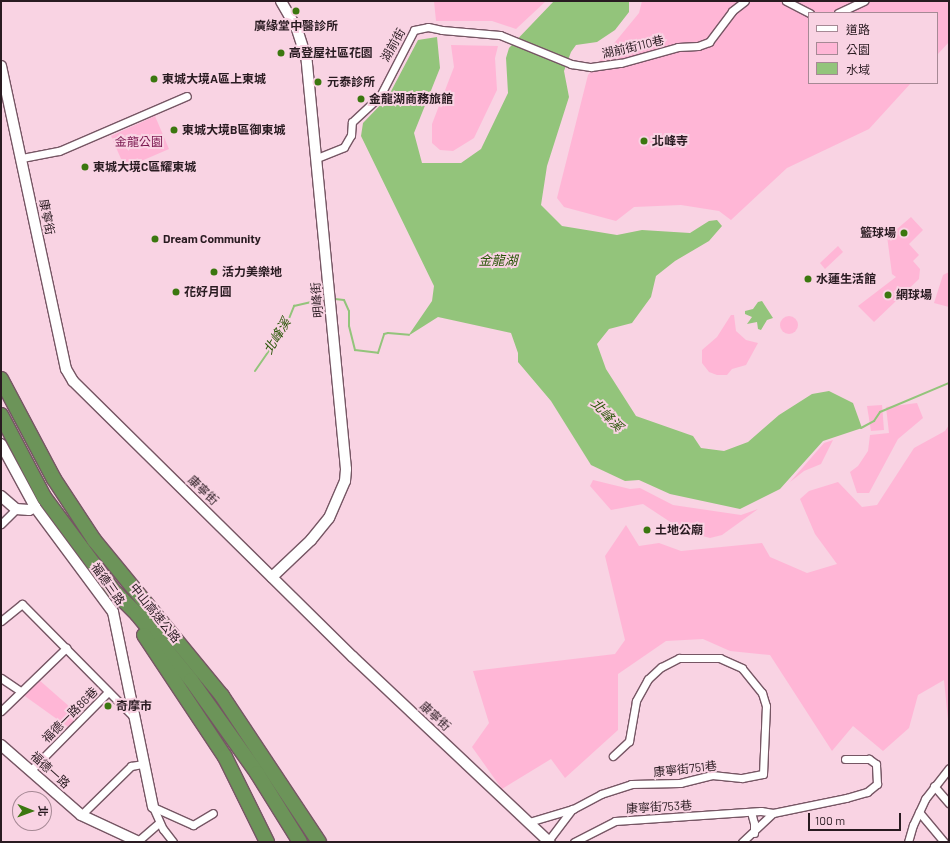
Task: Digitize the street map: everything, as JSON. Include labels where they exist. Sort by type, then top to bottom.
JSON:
[{"type":"highway","name":"中山高速公路","points":[[1,379],[54,479],[94,540],[222,696],[319,842]]},
{"type":"highway","name":"中山高速公路","points":[[1,415],[44,497],[113,590],[137,614],[191,680],[257,773],[300,842]]},
{"type":"highway","points":[[113,590],[225,757],[267,842]]},
{"type":"street","name":"明峰街","points":[[272,576],[311,540],[329,518],[345,481],[346,469],[306,57],[297,29],[282,1]]},
{"type":"street","name":"湖前街110巷","points":[[511,40],[571,64],[591,67],[621,63],[678,47],[698,46],[708,42],[732,10],[745,1]]},
{"type":"street","points":[[786,1],[808,12]]},
{"type":"street","points":[[840,12],[864,1]]},
{"type":"street","name":"湖前街","points":[[317,158],[344,147],[352,135],[352,122],[380,96],[414,30],[428,27],[442,30],[500,35],[511,40]]},
{"type":"street","name":"康寧街","points":[[1,66],[22,158],[46,279],[69,375],[106,415],[353,657],[549,841]]},
{"type":"street","points":[[22,158],[58,151],[187,96]]},
{"type":"street","name":"福德三路","points":[[1,444],[35,507],[113,612],[135,718],[142,764],[153,807]]},
{"type":"street","points":[[1,496],[16,509],[29,510],[35,507]]},
{"type":"street","points":[[1,524],[16,509]]},
{"type":"street","name":"福德一路86巷","points":[[1,621],[22,604],[135,718]]},
{"type":"street","points":[[1,711],[66,648]]},
{"type":"street","name":"康寧街751巷","points":[[530,822],[573,809],[601,794],[631,784],[680,783],[712,775],[742,778],[763,774],[766,706],[762,693],[742,668],[720,658],[680,658],[662,666],[648,679],[636,702],[629,741],[613,756]]},
{"type":"street","points":[[1,678],[20,692]]},
{"type":"street","name":"福德一路86巷","points":[[31,770],[108,692]]},
{"type":"street","name":"福德一路","points":[[1,745],[31,770],[35,777],[81,815],[138,842],[159,823]]},
{"type":"street","points":[[742,842],[754,833],[773,812],[846,798],[867,792],[877,784],[876,764],[868,759],[845,760]]},
{"type":"street","points":[[81,815],[132,766],[142,764]]},
{"type":"street","points":[[908,842],[919,812],[934,786],[949,768]]},
{"type":"street","points":[[934,786],[949,803]]},
{"type":"street","points":[[153,807],[193,825],[213,813]]},
{"type":"street","points":[[153,807],[159,823],[173,842]]},
{"type":"street","name":"康寧街751巷","points":[[549,841],[573,809]]},
{"type":"street","points":[[751,812],[754,823],[754,833]]},
{"type":"street","name":"康寧街753巷","points":[[574,842],[616,821],[751,812],[773,812]]},
{"type":"street","points":[[919,812],[944,842]]},
{"type":"green space","points":[[434,1],[546,1],[516,29],[492,21],[436,21]]},
{"type":"green space","points":[[642,1],[949,1],[949,42],[938,54],[938,12],[808,12],[808,84],[910,84],[869,129],[787,168],[731,220],[719,211],[681,205],[634,207],[616,221],[564,207],[557,198],[588,75],[639,13]]},
{"type":"green space","points":[[451,45],[498,46],[495,58],[497,90],[474,138],[453,151],[440,150],[432,143],[432,124],[454,67]]},
{"type":"green space","name":"金龍公園","points":[[155,116],[169,149],[125,168],[111,136]]},
{"type":"green space","points":[[911,217],[923,230],[909,244],[919,255],[913,261],[920,269],[919,279],[874,322],[858,306],[896,277],[892,274],[887,236],[889,229],[894,225],[897,229]]},
{"type":"green space","points":[[838,246],[843,252],[825,269],[820,263]]},
{"type":"green space","points":[[949,272],[949,307],[934,303],[943,275]]},
{"type":"green space","points":[[731,315],[734,315],[736,331],[746,340],[758,343],[746,365],[732,369],[727,375],[717,375],[709,372],[702,363],[702,350],[717,337]]},
{"type":"green space","points":[[789,316],[795,319],[798,325],[795,331],[789,334],[783,331],[780,325],[783,319]]},
{"type":"green space","points":[[917,403],[923,418],[898,439],[869,493],[857,493],[850,472],[858,466],[868,451],[870,435],[889,433],[886,407]]},
{"type":"green space","points":[[882,405],[884,430],[871,431],[867,406]]},
{"type":"green space","points":[[949,425],[949,730],[944,680],[918,695],[909,728],[883,751],[853,726],[832,751],[770,655],[730,651],[703,639],[666,641],[618,674],[618,730],[565,778],[551,759],[502,789],[472,747],[489,723],[473,671],[615,654],[625,640],[605,556],[626,525],[639,546],[659,543],[681,551],[762,543],[770,557],[807,573],[837,564],[815,534],[800,499],[809,491],[838,482],[862,507],[877,505],[914,448],[945,431]]},
{"type":"green space","points":[[833,440],[821,464],[804,471],[790,482],[824,443]]},
{"type":"green space","points":[[593,480],[630,489],[640,488],[673,505],[741,515],[758,509],[722,535],[710,538],[684,531],[643,504],[611,510],[590,486]]},
{"type":"green space","points":[[38,679],[79,715],[68,727],[22,694]]},
{"type":"water","name":"金龍湖","points":[[554,1],[629,1],[629,12],[615,30],[597,42],[576,45],[571,52],[564,71],[569,97],[547,166],[541,205],[562,226],[617,235],[642,230],[690,233],[709,221],[717,220],[722,226],[709,241],[675,261],[656,276],[651,297],[632,323],[609,329],[597,344],[606,369],[636,416],[693,436],[701,448],[724,451],[748,442],[779,415],[812,394],[829,391],[853,403],[862,428],[823,441],[780,489],[740,509],[670,494],[639,480],[625,481],[591,465],[551,401],[518,362],[518,353],[511,333],[438,317],[408,336],[432,301],[434,286],[361,136],[363,123],[388,97],[418,40],[437,37],[440,68],[414,133],[422,163],[461,163],[481,149],[508,93],[506,58],[509,48]]},
{"type":"water","points":[[762,301],[773,318],[767,320],[761,330],[758,329],[757,322],[747,324],[752,317],[745,314],[745,311],[753,309],[758,302]]},
{"type":"waterway","name":"北峰溪","points":[[255,371],[286,326],[294,306],[324,299]]},
{"type":"waterway","name":"北峰溪","points":[[335,299],[344,300],[349,311],[349,326],[355,350],[378,353],[384,334],[409,335]]},
{"type":"waterway","name":"北峰溪","points":[[861,428],[874,421],[880,412],[949,383]]},
{"type":"place","name":"廣緣堂中醫診所","points":[[296,11]]},
{"type":"place","name":"高登屋社區花園","points":[[281,53]]},
{"type":"place","name":"東城大境A區上東城","points":[[154,79]]},
{"type":"place","name":"元泰診所","points":[[318,82]]},
{"type":"place","name":"金龍湖商務旅館","points":[[361,99]]},
{"type":"place","name":"東城大境B區御東城","points":[[174,130]]},
{"type":"place","name":"北峰寺","points":[[644,141]]},
{"type":"place","name":"東城大境C區耀東城","points":[[85,167]]},
{"type":"place","name":"籃球場","points":[[904,233]]},
{"type":"place","name":"Dream Community","points":[[155,239]]},
{"type":"place","name":"活力美樂地","points":[[214,272]]},
{"type":"place","name":"水蓮生活館","points":[[808,279]]},
{"type":"place","name":"花好月圓","points":[[176,292]]},
{"type":"place","name":"網球場","points":[[888,295]]},
{"type":"place","name":"土地公廟","points":[[647,530]]},
{"type":"place","name":"奇摩市","points":[[108,706]]}]
